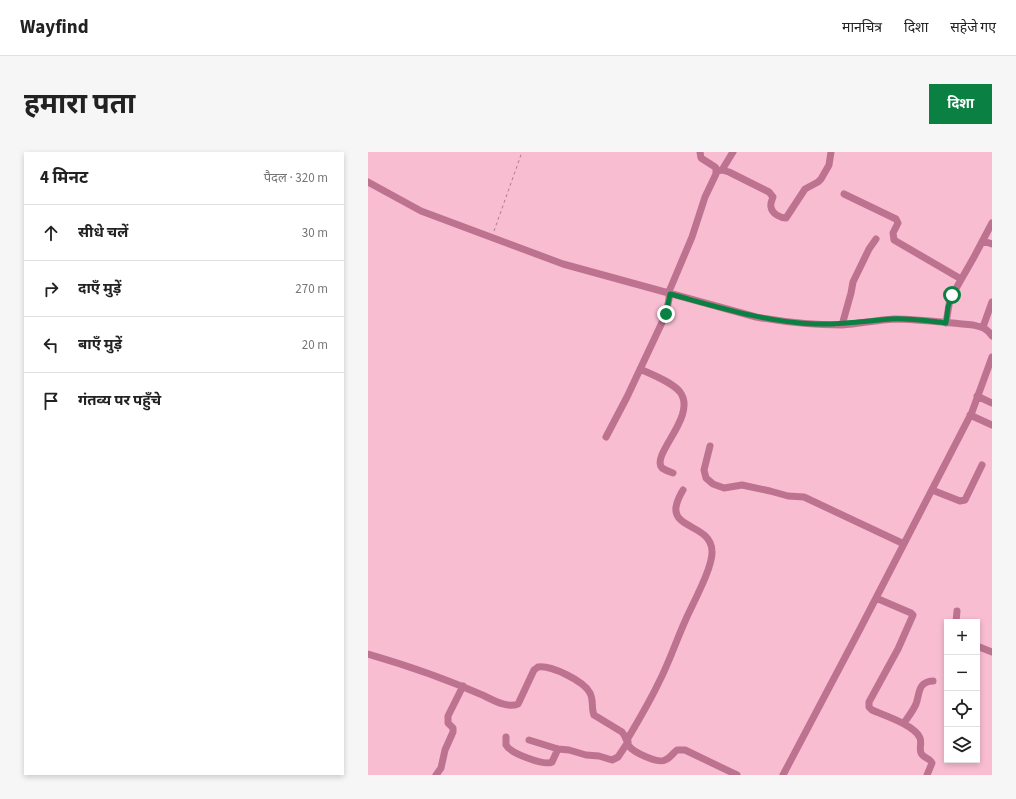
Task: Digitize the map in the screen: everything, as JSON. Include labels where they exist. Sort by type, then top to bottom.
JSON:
[{"type":"street","points":[[700,152],[701,158],[715,166],[719,171],[736,175],[769,192],[773,197],[771,206],[772,211],[780,217],[786,218],[805,188],[821,179],[829,165],[831,152]]},
{"type":"street","points":[[606,437],[627,397],[666,314],[669,294],[706,197],[719,171],[733,152]]},
{"type":"street","points":[[368,182],[421,211],[563,264],[756,317],[785,322],[842,325],[892,319],[913,320],[983,327],[989,331],[992,336]]},
{"type":"street","points":[[844,194],[896,219],[898,223],[893,233],[894,240],[961,279]]},
{"type":"street","points":[[946,323],[950,299],[992,223]]},
{"type":"street","points":[[842,325],[855,277],[869,249],[876,239]]},
{"type":"street","points":[[983,241],[992,244]]},
{"type":"street","points":[[983,327],[992,302]]},
{"type":"street","points":[[783,775],[970,415],[992,357]]},
{"type":"street","points":[[640,369],[670,384],[676,388],[683,397],[684,412],[681,420],[668,440],[661,460],[663,468],[673,473]]},
{"type":"street","points":[[978,396],[992,403]]},
{"type":"street","points":[[970,415],[992,425]]},
{"type":"street","points":[[710,446],[704,470],[706,478],[713,484],[724,488],[742,485],[770,490],[788,496],[804,497],[904,544]]},
{"type":"street","points":[[932,490],[960,501],[965,500],[982,465]]},
{"type":"street","points":[[529,740],[558,749],[570,750],[612,760],[618,757],[643,715],[659,683],[711,559],[711,544],[709,539],[705,535],[682,522],[678,517],[676,506],[683,490]]},
{"type":"street","points":[[876,598],[913,615],[898,649],[869,702],[869,705],[872,710],[904,724],[918,734],[921,741],[920,752],[922,756],[932,761],[932,766],[927,775]]},
{"type":"street","points":[[956,619],[957,611]]},
{"type":"street","points":[[980,647],[992,652]]},
{"type":"street","points":[[368,654],[463,686],[499,702],[514,706],[519,702],[534,670],[538,667],[548,667],[574,679],[585,686],[590,692],[594,715],[622,732],[630,748],[653,760],[664,761],[677,750],[685,750],[737,775]]},
{"type":"street","points":[[904,724],[915,705],[923,684],[933,681]]},
{"type":"street","points":[[436,775],[441,768],[445,750],[453,732],[453,728],[448,723],[448,716],[463,686]]},
{"type":"street","points":[[506,737],[506,745],[512,752],[545,763],[552,762],[558,749]]},
{"type":"path","points":[[492,237],[522,152]]},
{"type":"route","points":[[666,314],[670,294],[756,317],[785,322],[842,325],[892,319],[946,323],[948,307],[952,295]]}]
